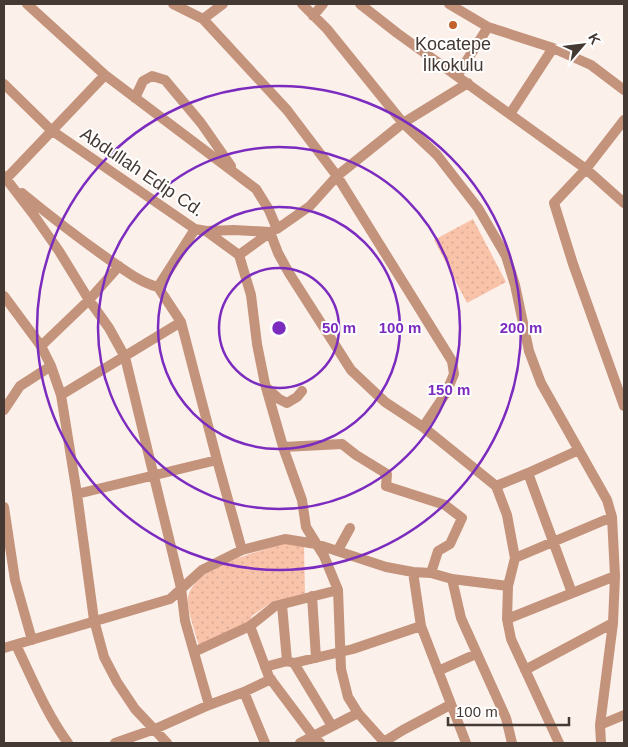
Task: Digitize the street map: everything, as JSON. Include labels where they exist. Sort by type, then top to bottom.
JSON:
[{"type":"street","points":[[26,4],[105,75],[256,188],[269,210],[278,253],[351,370],[385,402],[423,427],[496,486],[507,515],[515,558],[508,586],[507,619],[511,639],[555,742]]},
{"type":"street","points":[[173,4],[203,19],[287,110],[337,176],[452,362],[454,374],[446,393],[423,427]]},
{"type":"street","points":[[203,19],[223,4]]},
{"type":"street","points":[[302,4],[327,29],[402,123],[437,155],[478,208],[506,256],[515,285],[529,352],[541,382],[607,500],[612,517],[615,576],[613,624],[600,725],[601,743]]},
{"type":"street","points":[[314,16],[323,4]]},
{"type":"street","points":[[360,4],[397,33],[586,169],[624,204]]},
{"type":"street","points":[[449,4],[488,27],[553,48],[592,65],[624,90]]},
{"type":"street","points":[[457,76],[488,27]]},
{"type":"street","points":[[510,114],[553,48]]},
{"type":"street","points":[[4,179],[105,75]]},
{"type":"street","points":[[135,98],[143,81],[152,76],[165,80],[201,123],[237,174]]},
{"type":"street","points":[[239,255],[310,206],[337,176],[402,123],[468,83]]},
{"type":"street","name":"Abdullah Edip Cd.","points":[[4,84],[51,130],[201,230],[274,230]]},
{"type":"street","points":[[624,120],[586,169],[554,203],[573,264],[624,406]]},
{"type":"street","points":[[4,179],[71,233],[149,285],[158,287],[181,322],[242,550]]},
{"type":"street","points":[[4,179],[38,222],[109,328],[125,357],[181,588],[185,621],[209,705]]},
{"type":"street","points":[[158,287],[201,230],[239,255],[251,294],[257,344],[266,388],[283,447],[302,500],[306,527],[324,556],[338,590],[341,669],[348,697],[358,713],[383,743],[403,730],[450,706]]},
{"type":"street","points":[[41,346],[89,300],[119,266]]},
{"type":"street","points":[[4,296],[41,346],[51,366],[61,395],[94,620],[104,657],[117,682],[135,709],[167,743]]},
{"type":"street","points":[[61,395],[181,322]]},
{"type":"street","points":[[4,410],[20,386],[51,366]]},
{"type":"street","points":[[266,388],[278,399],[287,403],[297,397],[302,390]]},
{"type":"street","points":[[283,447],[342,444],[387,474],[386,486],[445,504],[462,518],[450,544],[438,551],[431,573]]},
{"type":"street","points":[[496,486],[579,450]]},
{"type":"street","points":[[77,494],[217,460]]},
{"type":"street","points":[[528,473],[572,593]]},
{"type":"street","points":[[4,507],[14,580],[32,640]]},
{"type":"street","points":[[515,558],[612,517]]},
{"type":"street","points":[[338,550],[350,528]]},
{"type":"street","points":[[4,648],[170,599],[202,570],[242,550],[285,540],[316,544],[386,567],[431,573],[452,579],[508,586]]},
{"type":"street","points":[[4,570],[14,580]]},
{"type":"street","points":[[413,572],[421,626],[450,706],[466,743]]},
{"type":"street","points":[[507,619],[615,576]]},
{"type":"street","points":[[452,579],[461,618],[506,718],[512,743]]},
{"type":"street","points":[[194,652],[250,626],[274,606],[309,599],[312,596],[338,590]]},
{"type":"street","points":[[312,596],[316,658]]},
{"type":"street","points":[[282,605],[290,662],[332,726]]},
{"type":"street","points":[[525,670],[613,624]]},
{"type":"street","points":[[250,626],[271,680],[317,740]]},
{"type":"street","points":[[265,667],[353,649],[421,626]]},
{"type":"street","points":[[16,644],[45,706],[68,743]]},
{"type":"street","points":[[438,671],[476,654]]},
{"type":"street","points":[[115,743],[155,729],[271,680]]},
{"type":"street","points":[[244,692],[265,743]]},
{"type":"street","points":[[300,743],[317,740],[332,726],[358,713]]},
{"type":"street","points":[[600,725],[624,715]]},
{"type":"shaded area","points":[[473,219],[506,282],[467,303],[434,240]]},
{"type":"shaded area","points":[[286,543],[304,545],[305,594],[269,604],[252,616],[246,627],[200,649],[188,604],[190,591],[198,581],[210,571],[225,563]]},
{"type":"place","name":"Kocatepe İlkokulu","points":[[453,25]]}]
